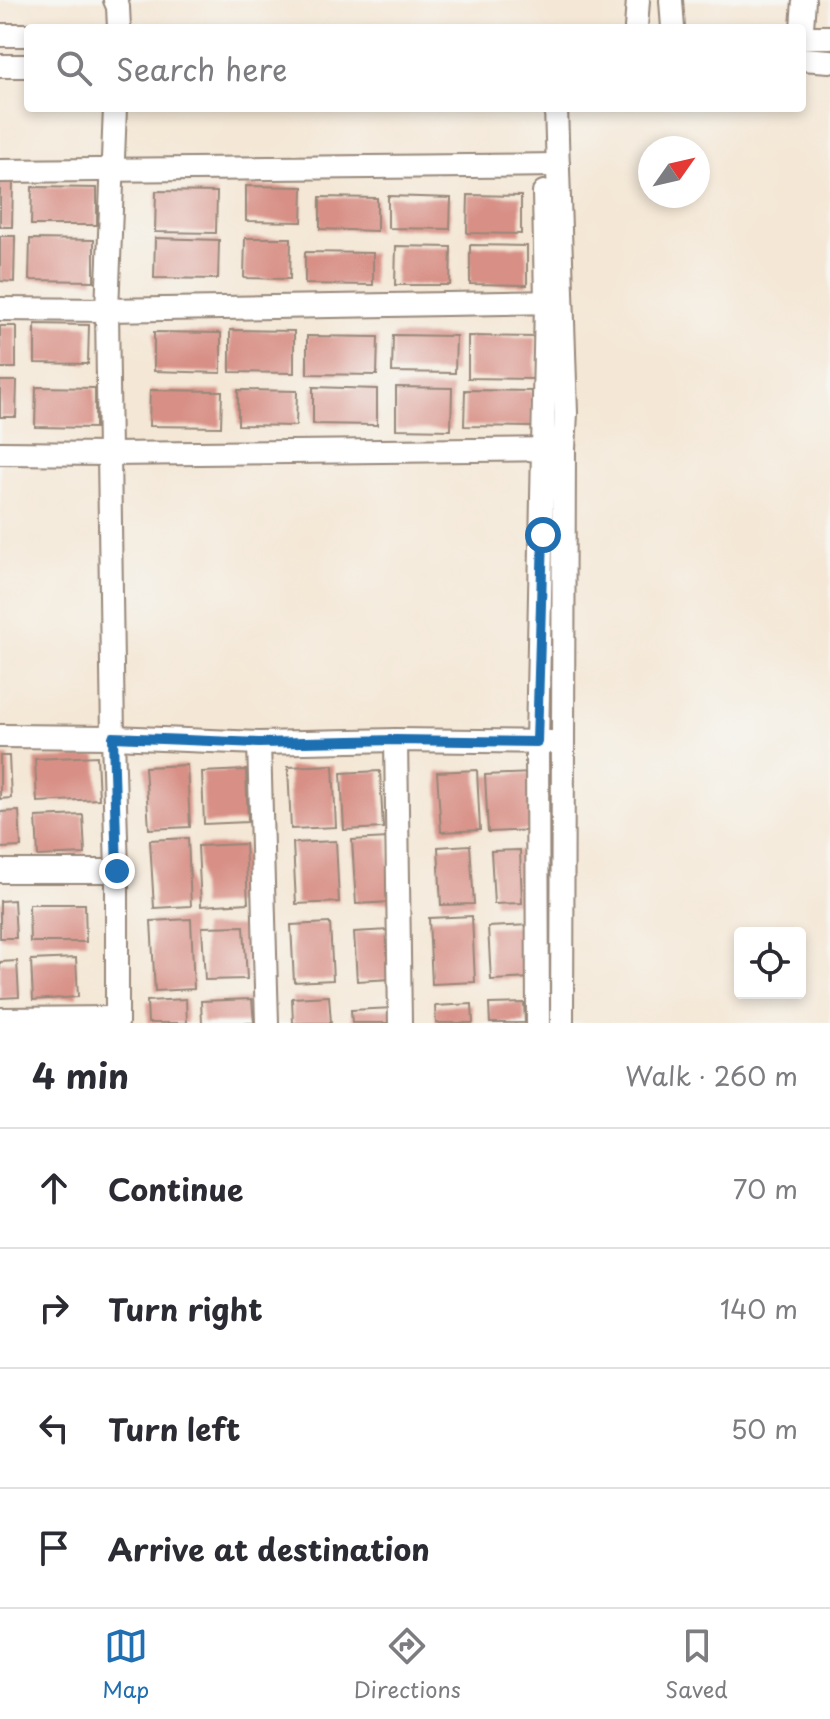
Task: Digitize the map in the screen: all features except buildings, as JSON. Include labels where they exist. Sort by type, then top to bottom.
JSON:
[{"type":"street","points":[[115,0],[119,24]]},
{"type":"street","points":[[636,24],[638,0]]},
{"type":"street","points":[[671,0],[673,24]]},
{"type":"street","points":[[802,24],[804,0]]},
{"type":"street","points":[[0,35],[24,35]]},
{"type":"street","points":[[806,37],[830,37]]},
{"type":"street","points":[[806,60],[830,61]]},
{"type":"street","points":[[0,66],[24,66]]},
{"type":"street","points":[[0,1019],[117,1020],[107,310],[115,112]]},
{"type":"street","points":[[542,112],[551,164]]},
{"type":"street","points":[[556,112],[551,164],[554,449],[564,742],[562,1023]]},
{"type":"street","points":[[0,171],[551,164]]},
{"type":"street","points":[[0,309],[554,302]]},
{"type":"street","points":[[0,453],[554,449]]},
{"type":"street","points":[[538,1023],[537,742],[554,449]]},
{"type":"street","points":[[0,736],[259,743],[396,740],[564,742]]},
{"type":"street","points":[[396,740],[400,1023]]},
{"type":"street","points":[[259,743],[267,1023]]},
{"type":"street","points":[[0,871],[117,871]]},
{"type":"route","points":[[117,871],[113,737],[259,743],[396,740],[537,742],[543,535]]}]
